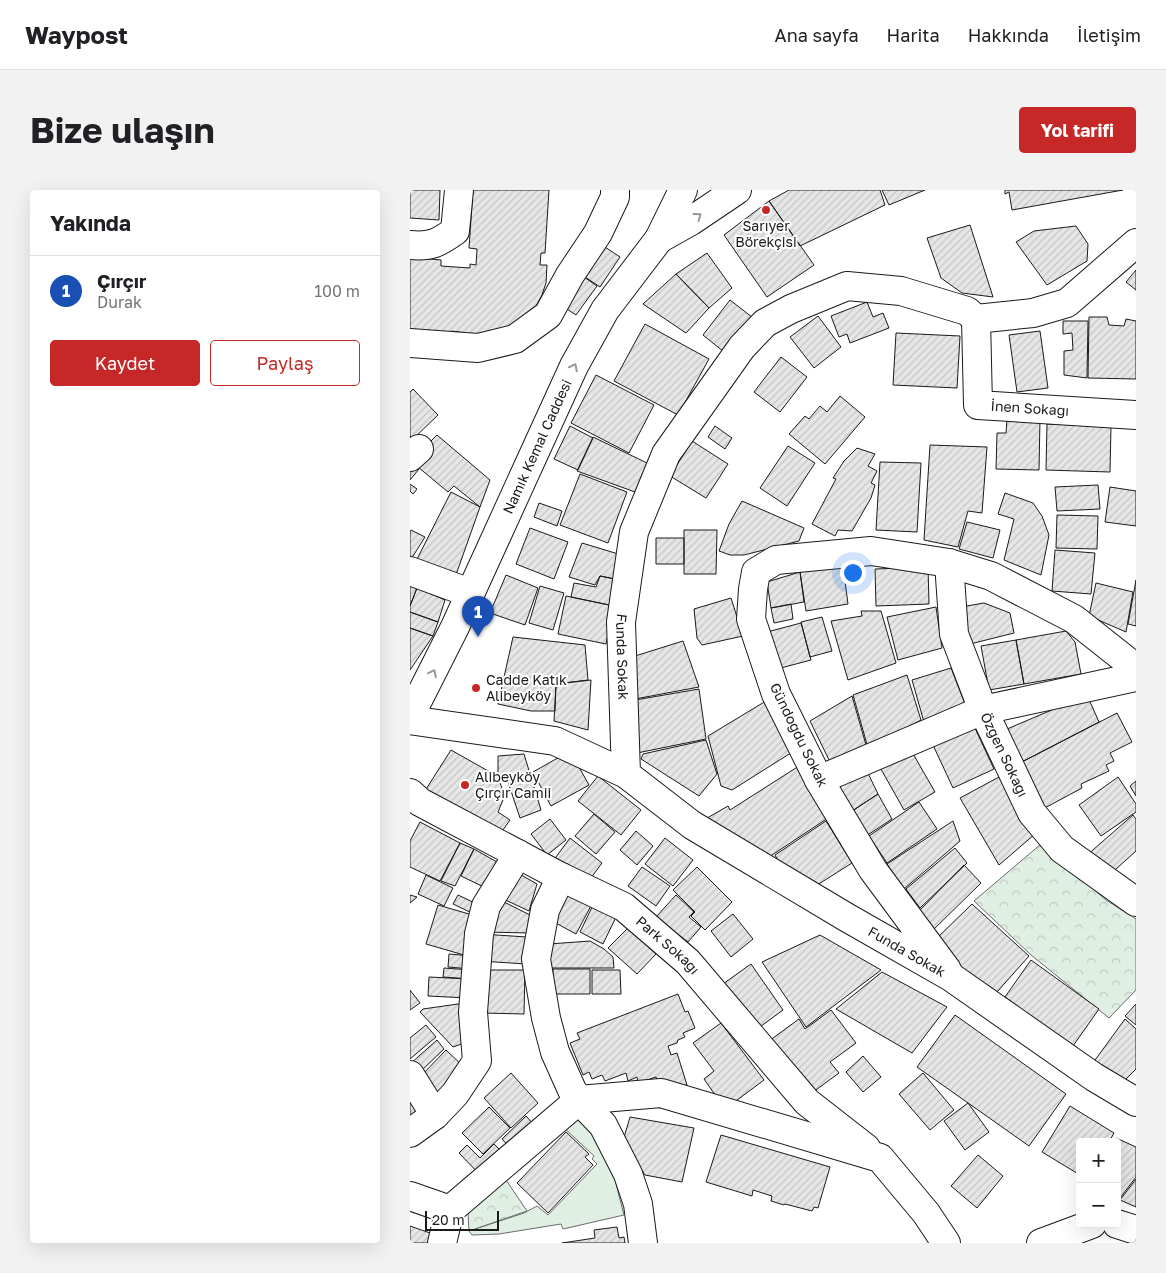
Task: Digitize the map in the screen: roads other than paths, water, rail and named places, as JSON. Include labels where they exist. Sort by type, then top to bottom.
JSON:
[{"type":"street","points":[[410,245],[421,246],[440,242],[455,231],[459,190]]},
{"type":"street","points":[[410,343],[478,348],[515,339],[548,314],[570,275],[598,233],[615,196],[615,190]]},
{"type":"street","name":"Namık Kemal Caddesi","points":[[410,718],[433,673],[574,366],[605,310],[659,239],[683,190]]},
{"type":"street","points":[[659,239],[691,221],[737,190]]},
{"type":"street","points":[[976,318],[1033,313],[1067,303],[1136,242]]},
{"type":"street","name":"Funda Sokak","points":[[976,318],[968,310],[901,291],[847,286],[791,309],[766,323],[742,346],[666,454],[634,532],[621,622],[626,774],[692,824],[846,917],[951,977],[1094,1076],[1136,1102]]},
{"type":"street","name":"İnen Sokağı","points":[[976,318],[978,405],[1136,415]]},
{"type":"street","name":"Gündoğdu Sokak","points":[[951,977],[873,870],[819,780],[776,694],[751,619],[756,572],[776,560],[870,551],[949,563],[991,576],[1074,619],[1136,668]]},
{"type":"street","name":"Özgen Sokağı","points":[[949,563],[954,634],[983,710],[1032,813],[1062,849],[1136,902]]},
{"type":"street","points":[[410,571],[470,593]]},
{"type":"street","points":[[819,780],[983,710],[1136,677]]},
{"type":"street","points":[[410,718],[555,741],[626,774]]},
{"type":"street","name":"Park Sokağı","points":[[410,793],[420,802],[561,877],[624,907],[688,962],[807,1102],[880,1158],[926,1213],[946,1243]]},
{"type":"street","points":[[410,1133],[435,1115],[455,1094],[477,1061],[473,1012],[479,934],[486,906],[518,854]]},
{"type":"street","points":[[561,877],[545,910],[536,960],[546,1018],[555,1052],[572,1090],[603,1125],[628,1174],[638,1204],[644,1243]]},
{"type":"street","points":[[410,1075],[435,1115]]},
{"type":"street","points":[[442,1243],[450,1210],[579,1100],[661,1093],[880,1158]]},
{"type":"street","points":[[410,1196],[450,1210]]},
{"type":"street","points":[[1121,1225],[1136,1230]]},
{"type":"street","points":[[1041,1243],[1081,1228]]},
{"type":"place","name":"Sarıyer Börekçisi","points":[[766,210]]},
{"type":"place","name":"Çırçır","points":[[478,637]]},
{"type":"place","name":"Cadde Katık Alibeyköy","points":[[476,688]]},
{"type":"place","name":"Alibeyköy Çırçır Camii","points":[[465,785]]}]
